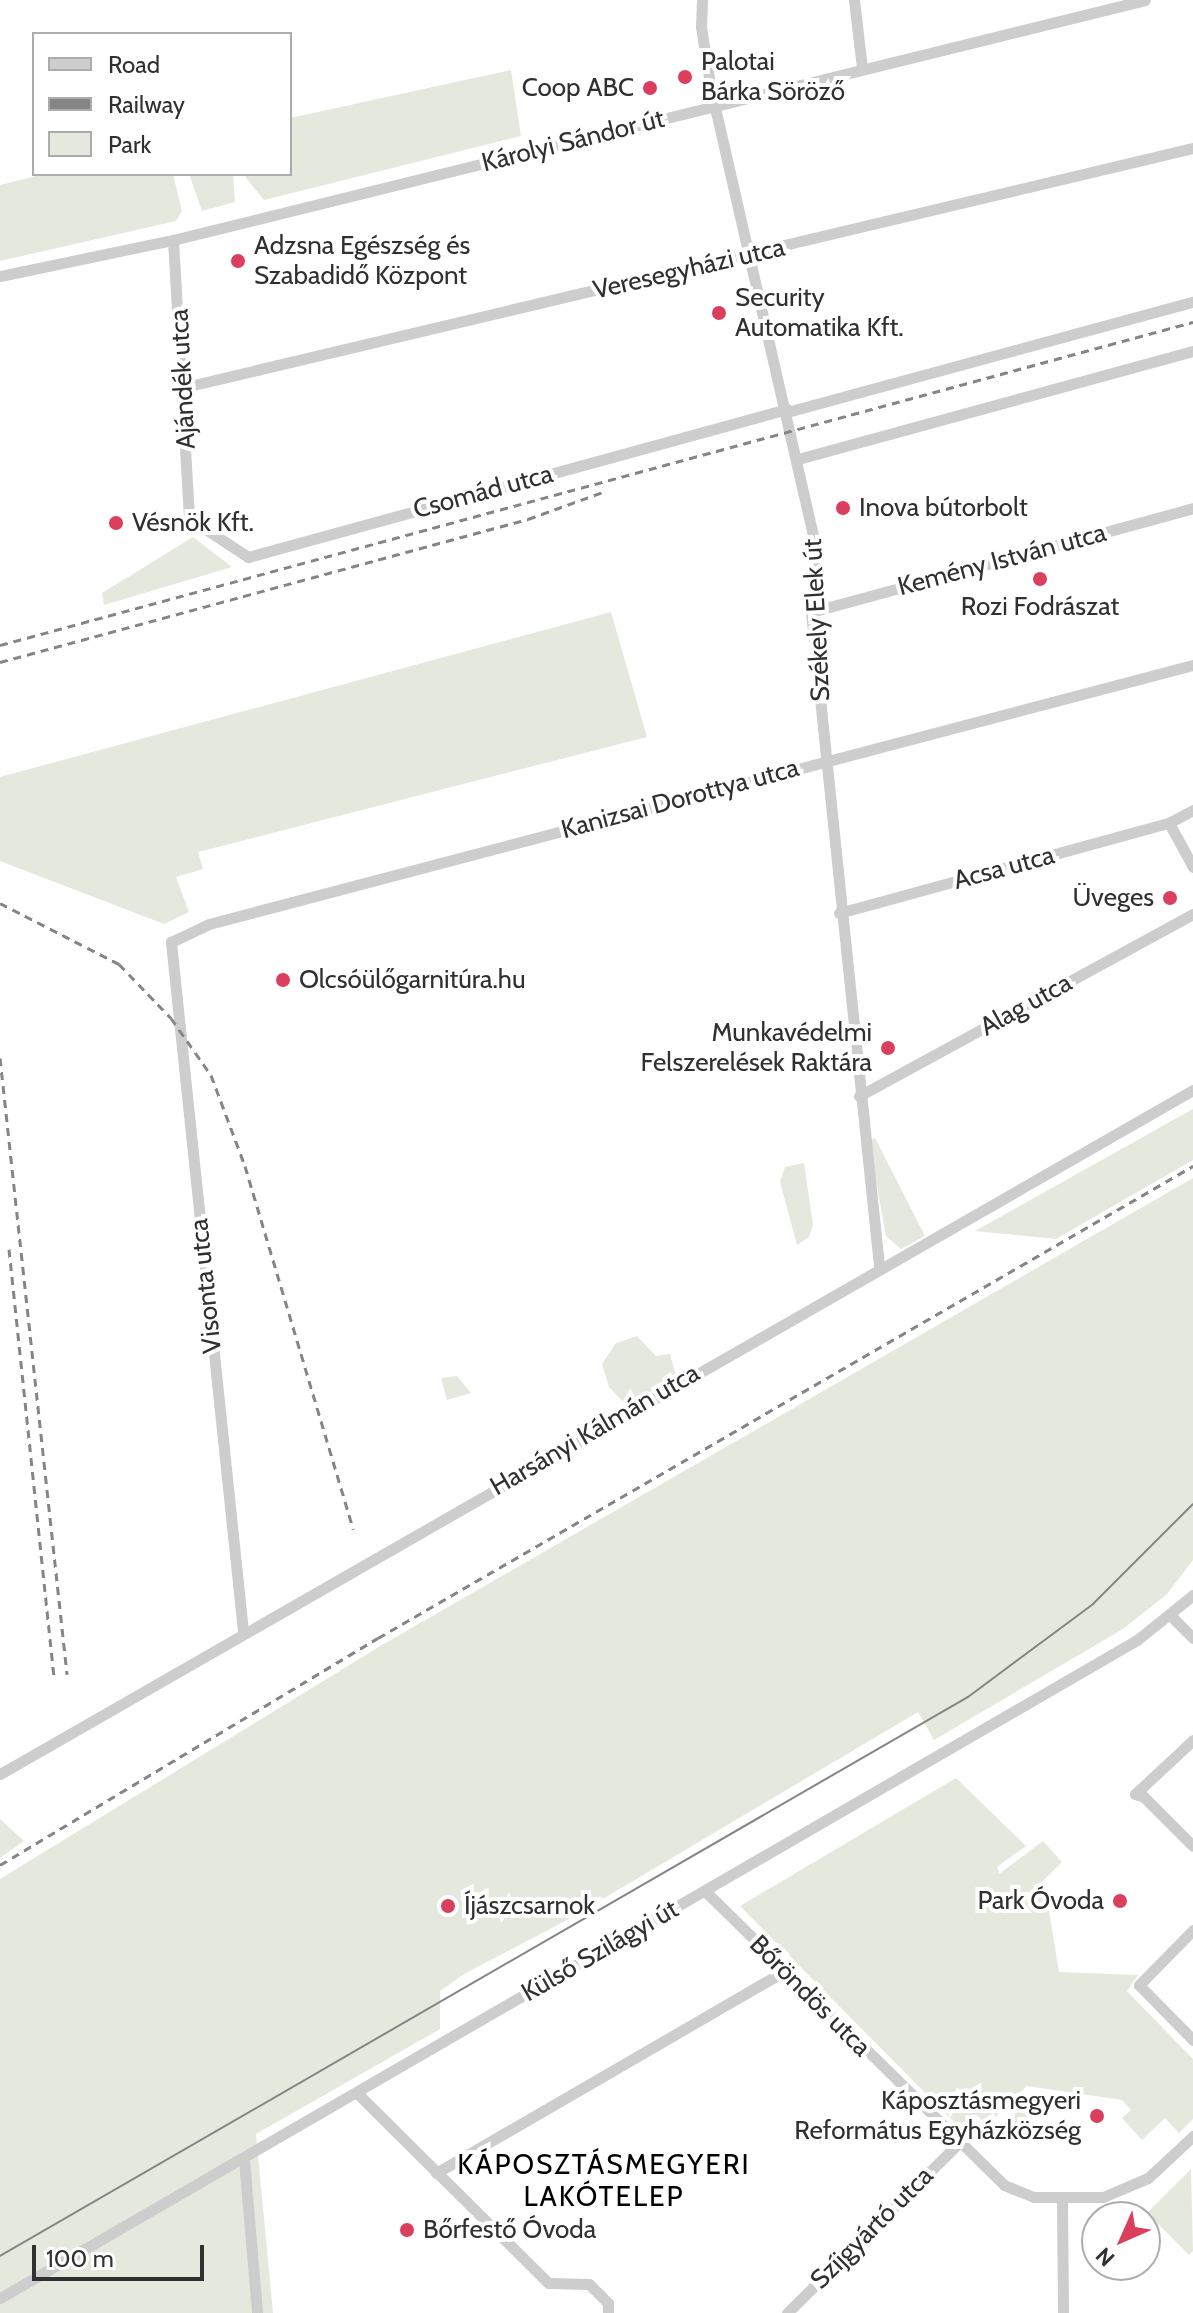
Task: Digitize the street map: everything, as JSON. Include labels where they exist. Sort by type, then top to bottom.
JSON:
[{"type":"street","name":"Székely Elek út","points":[[702,0],[702,41],[715,106],[819,561],[811,612],[839,913],[879,1266]]},
{"type":"street","points":[[854,0],[862,68]]},
{"type":"street","name":"Károlyi Sándor út","points":[[0,276],[173,240],[1145,0]]},
{"type":"street","name":"Veresegyházi utca","points":[[185,387],[1193,148]]},
{"type":"street","name":"Ajándék utca","points":[[173,240],[185,387],[189,518]]},
{"type":"street","name":"Csomád utca","points":[[189,518],[248,557],[1193,302]]},
{"type":"street","points":[[798,459],[1193,351]]},
{"type":"street","name":"Kemény István utca","points":[[811,612],[1193,508]]},
{"type":"street","name":"Kanizsai Dorottya utca","points":[[171,942],[209,924],[1193,665]]},
{"type":"street","name":"Acsa utca","points":[[839,913],[1169,823],[1193,810]]},
{"type":"street","points":[[1169,823],[1193,867]]},
{"type":"street","name":"Alag utca","points":[[859,1096],[1193,914]]},
{"type":"street","name":"Visonta utca","points":[[171,942],[243,1631]]},
{"type":"street","name":"Harsányi Kálmán utca","points":[[0,1774],[243,1631],[442,1523],[506,1480],[879,1266],[1193,1090]]},
{"type":"street","name":"Külső Szilágyi út","points":[[0,2298],[244,2160],[705,1891],[1171,1616],[1193,1595]]},
{"type":"street","points":[[1171,1616],[1193,1638]]},
{"type":"street","points":[[1193,1740],[1135,1794],[1144,1797],[1193,1846]]},
{"type":"street","name":"Bőröndös utca","points":[[705,1891],[958,2144],[1004,2185],[1034,2197],[1062,2200],[1103,2197],[1134,2187],[1192,2136]]},
{"type":"street","points":[[1193,1930],[1139,1985],[1193,2040]]},
{"type":"street","points":[[436,2173],[785,1971]]},
{"type":"street","points":[[358,2094],[548,2283],[589,2284],[608,2303],[608,2313]]},
{"type":"street","name":"Szíjgyártó utca","points":[[787,2313],[958,2144]]},
{"type":"street","points":[[244,2160],[257,2313]]},
{"type":"street","points":[[1062,2200],[1063,2313]]},
{"type":"green space","points":[[511,70],[521,136],[264,200],[246,176],[292,176],[292,118]]},
{"type":"green space","points":[[36,176],[173,176],[182,211],[176,221],[0,261],[0,185]]},
{"type":"green space","points":[[190,176],[233,176],[235,202],[202,211]]},
{"type":"green space","points":[[193,537],[232,567],[104,605],[102,593]]},
{"type":"green space","points":[[611,612],[647,737],[198,852],[203,869],[176,877],[189,912],[164,924],[0,861],[0,777]]},
{"type":"green space","points":[[1193,1109],[1193,1160],[1056,1239],[975,1231]]},
{"type":"green space","points":[[875,1138],[925,1236],[901,1249],[886,1236],[869,1141]]},
{"type":"green space","points":[[804,1163],[813,1225],[809,1237],[797,1245],[780,1182],[785,1167]]},
{"type":"green space","points":[[1193,1178],[1193,1560],[1167,1594],[1123,1629],[934,1740],[918,1712],[569,1919],[464,1974],[440,1991],[440,2029],[256,2134],[273,2313],[0,2313],[0,1879],[382,1645]]},
{"type":"green space","points":[[637,1336],[656,1356],[670,1354],[676,1376],[627,1406],[609,1387],[602,1364],[616,1343]]},
{"type":"green space","points":[[457,1376],[471,1393],[447,1400],[441,1378]]},
{"type":"green space","points":[[956,1778],[1026,1846],[997,1867],[999,1874],[1043,1841],[1062,1862],[1044,1880],[1059,1972],[1138,1975],[1127,1991],[1193,2059],[1193,2119],[1179,2133],[1165,2118],[1142,2140],[1122,2118],[1131,2110],[1122,2100],[1027,2086],[987,2125],[977,2115],[962,2130],[740,1906]]},
{"type":"green space","points":[[0,1819],[24,1841],[0,1858]]},
{"type":"green space","points":[[1015,2104],[1030,2104],[1030,2132],[1015,2132]]},
{"type":"green space","points":[[1191,2169],[1193,2251],[1189,2255],[1161,2227],[1159,2201]]},
{"type":"tram line","points":[[0,2256],[968,1697],[1093,1604],[1193,1504]]},
{"type":"railway","points":[[0,645],[1193,322]]},
{"type":"railway","points":[[0,662],[528,519],[603,492]]},
{"type":"railway","points":[[0,903],[119,964],[171,1018],[211,1075],[245,1166],[353,1529]]},
{"type":"railway","points":[[0,1058],[67,1674]]},
{"type":"railway","points":[[0,1865],[378,1638],[1193,1166]]},
{"type":"railway","points":[[9,1249],[54,1675]]},
{"type":"place","name":"Palotai Bárka Söröző","points":[[685,77]]},
{"type":"place","name":"Coop ABC","points":[[650,88]]},
{"type":"place","name":"Adzsna Egészség és Szabadidő Központ","points":[[238,261]]},
{"type":"place","name":"Security Automatika Kft.","points":[[719,313]]},
{"type":"place","name":"Inova bútorbolt","points":[[843,508]]},
{"type":"place","name":"Vésnök Kft.","points":[[116,523]]},
{"type":"place","name":"Rozi Fodrászat","points":[[1040,579]]},
{"type":"place","name":"Üveges","points":[[1170,898]]},
{"type":"place","name":"Olcsóülőgarnitúra.hu","points":[[283,980]]},
{"type":"place","name":"Munkavédelmi Felszerelések Raktára","points":[[888,1048]]},
{"type":"place","name":"Park Óvoda","points":[[1120,1901]]},
{"type":"place","name":"Íjászcsarnok","points":[[448,1906]]},
{"type":"place","name":"Káposztásmegyeri Református Egyházközség","points":[[1097,2116]]},
{"type":"place","name":"Bőrfestő Óvoda","points":[[407,2230]]},
{"type":"district","name":"KÁPOSZTÁSMEGYERI LAKÓTELEP","points":[[604,2180]]}]
